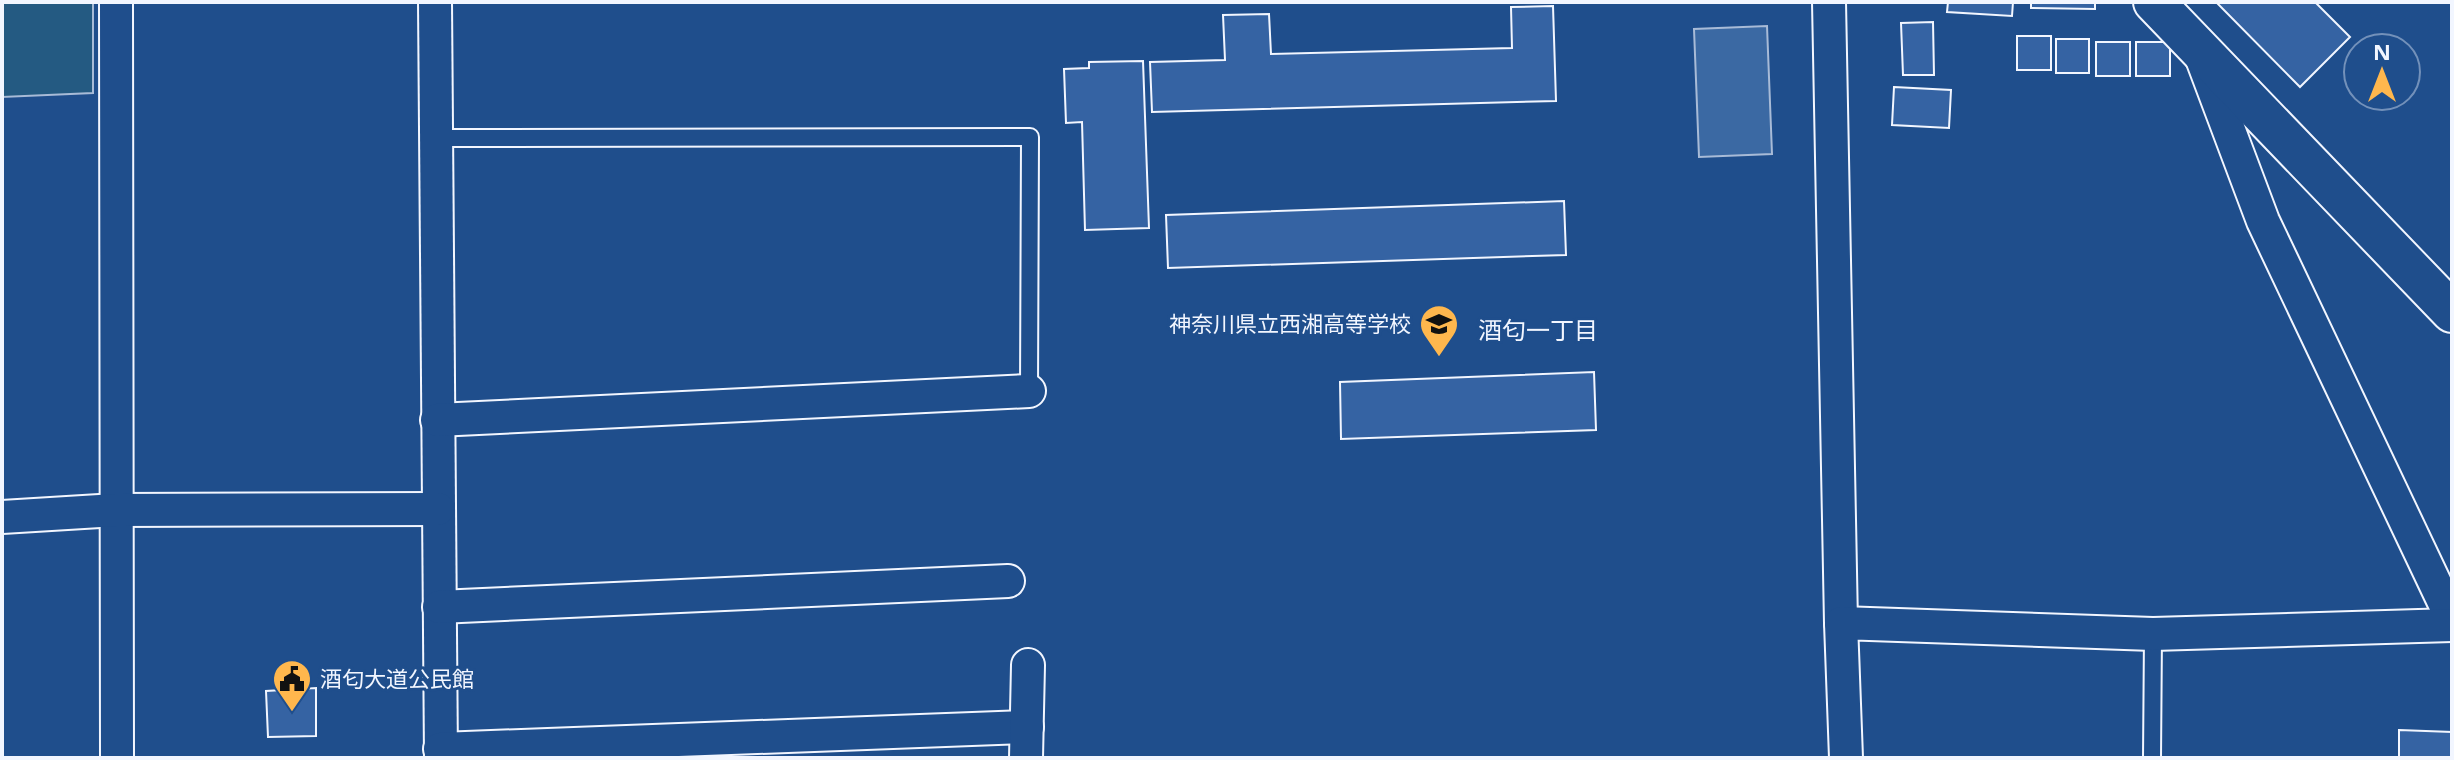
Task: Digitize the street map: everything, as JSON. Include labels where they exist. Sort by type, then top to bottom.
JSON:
[{"type":"street","points":[[116,2],[117,758]]},
{"type":"street","points":[[435,2],[440,753],[1026,743],[1028,665]]},
{"type":"street","points":[[1829,2],[1846,758]]},
{"type":"street","points":[[2154,2],[2452,312]]},
{"type":"street","points":[[1841,623],[2153,634],[2452,622],[2263,221],[2199,49]]},
{"type":"street","points":[[437,420],[1029,391]]},
{"type":"street","points":[[2,517],[116,510],[438,509]]},
{"type":"street","points":[[439,607],[1008,581]]},
{"type":"lane","points":[[438,138],[1030,137],[1029,391]]},
{"type":"lane","points":[[2152,758],[2153,634]]},
{"type":"shaded area","points":[[2,2],[93,2],[93,93],[2,97]]},
{"type":"shaded area","points":[[1767,26],[1772,154],[1699,157],[1694,29]]},
{"type":"building","points":[[1948,2],[2013,2],[2012,16],[1947,12]]},
{"type":"building","points":[[2031,2],[2095,2],[2095,9],[2031,8]]},
{"type":"building","points":[[2216,2],[2315,2],[2345,32],[2342,32],[2342,45],[2300,87]]},
{"type":"building","points":[[1553,6],[1556,101],[1152,112],[1150,62],[1225,60],[1223,15],[1269,14],[1271,54],[1512,48],[1511,7]]},
{"type":"building","points":[[1933,22],[1934,75],[1903,75],[1901,23]]},
{"type":"building","points":[[2017,36],[2051,36],[2051,70],[2017,70]]},
{"type":"building","points":[[2056,39],[2089,39],[2089,73],[2056,73]]},
{"type":"building","points":[[2096,42],[2130,42],[2130,76],[2096,76]]},
{"type":"building","points":[[2136,42],[2170,42],[2170,76],[2136,76]]},
{"type":"building","points":[[1143,61],[1149,228],[1085,230],[1082,122],[1066,123],[1064,69],[1089,68],[1089,62]]},
{"type":"building","points":[[1894,87],[1951,90],[1949,128],[1892,125]]},
{"type":"building","points":[[1564,201],[1566,255],[1168,268],[1166,215]]},
{"type":"building","points":[[1594,372],[1596,430],[1341,439],[1340,382]]},
{"type":"building","name":"酒匂大道公民館","points":[[316,688],[316,736],[268,737],[266,691]]},
{"type":"building","points":[[2399,730],[2452,732],[2452,758],[2399,758]]},
{"type":"place","name":"神奈川県立西湘高等学校","points":[[1439,358]]},
{"type":"place","name":"酒匂大道公民館","points":[[292,713]]},
{"type":"district","name":"酒匂一丁目","points":[[1538,331]]}]
